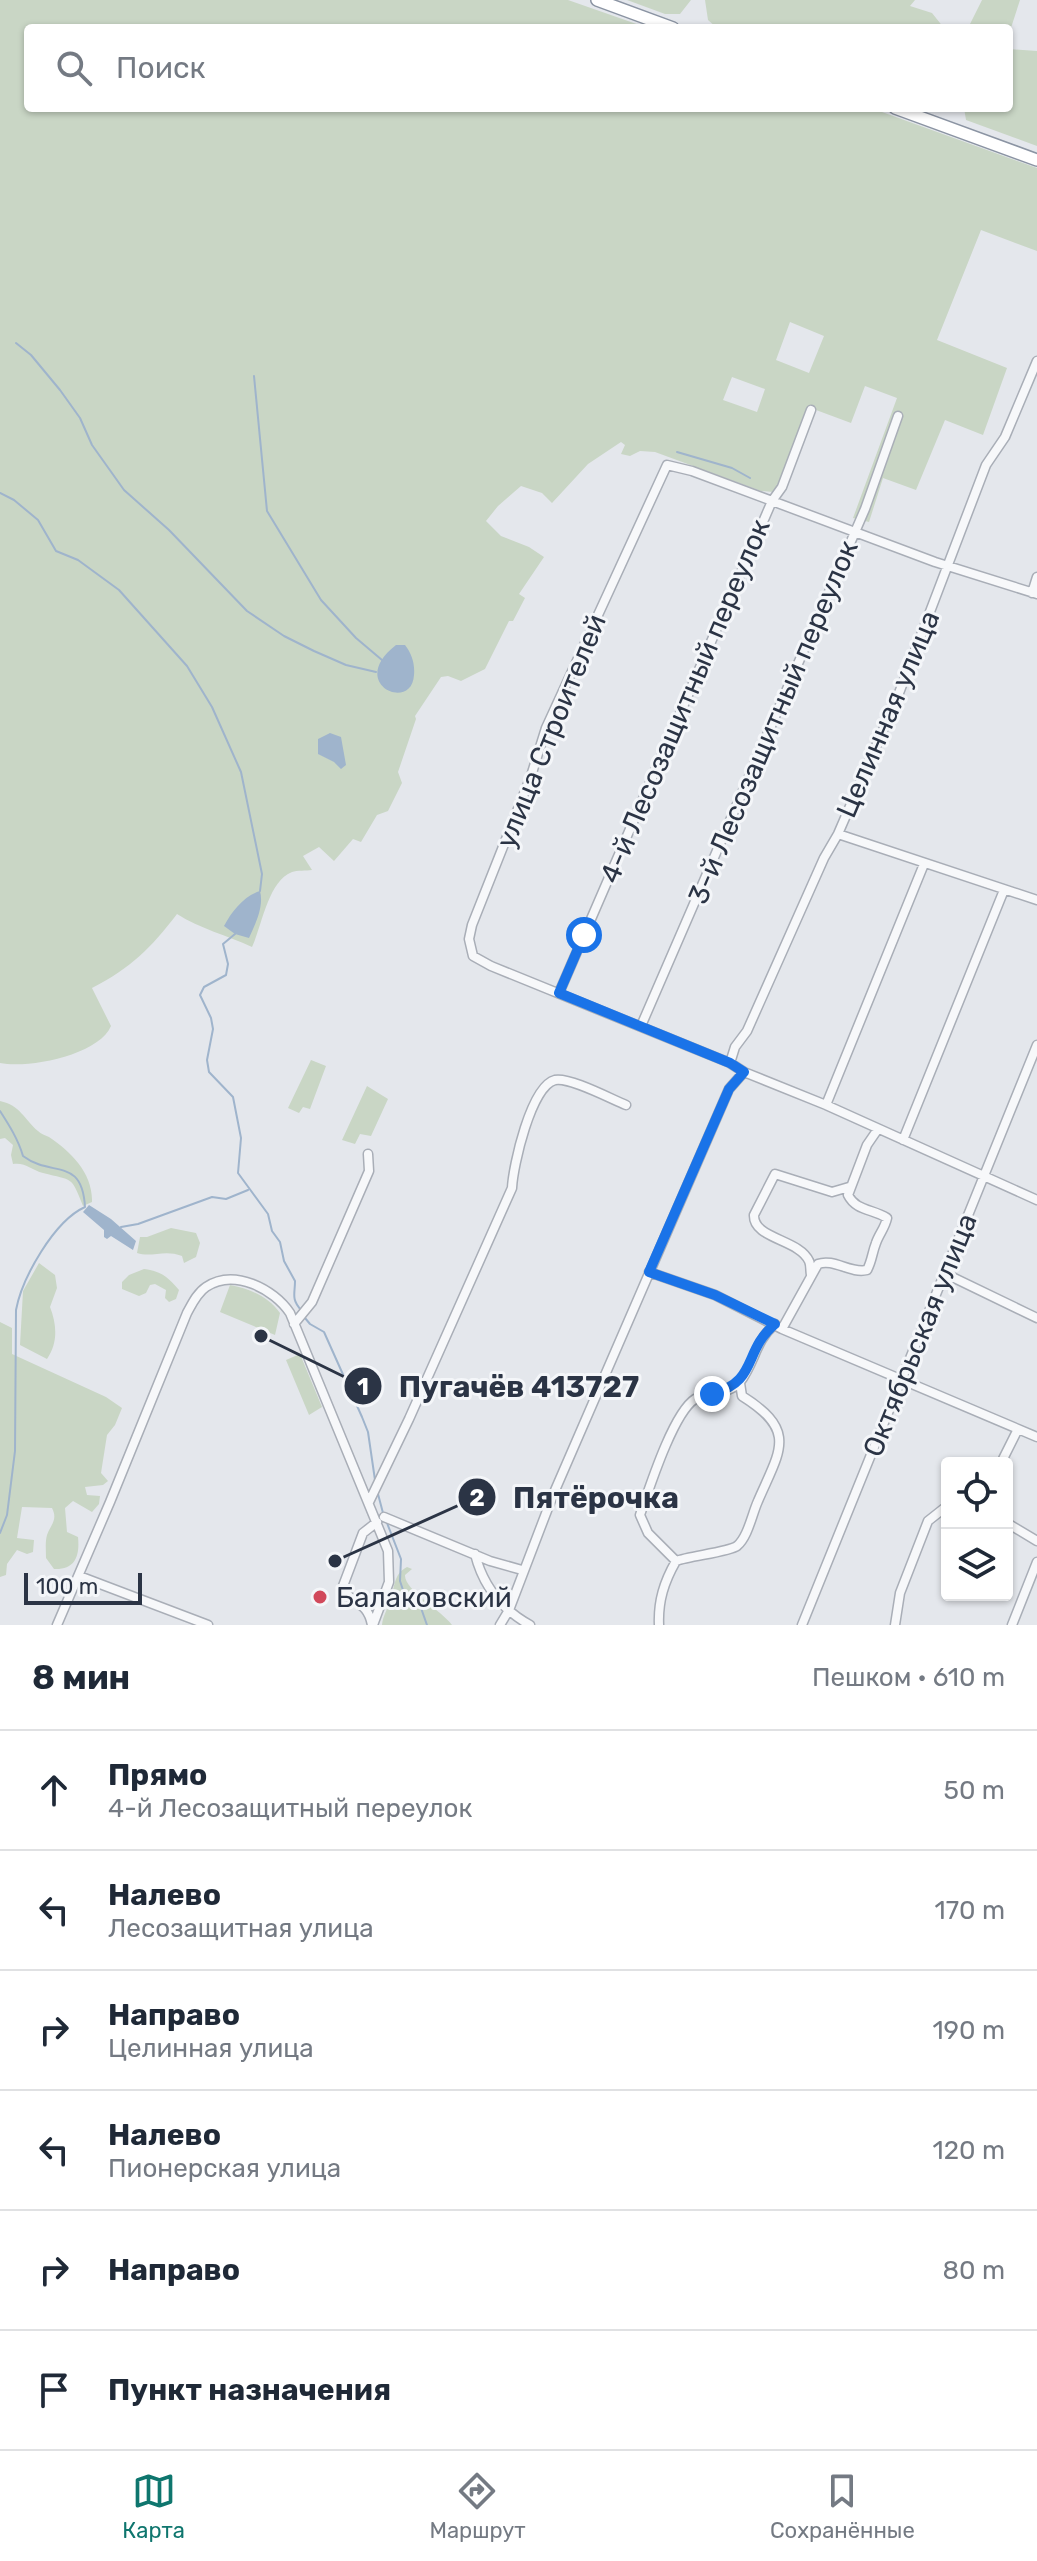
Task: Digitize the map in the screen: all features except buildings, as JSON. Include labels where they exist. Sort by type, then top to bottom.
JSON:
[{"type":"highway","points":[[597,0],[662,24]]},
{"type":"highway","points":[[906,112],[1037,160]]},
{"type":"street","name":"Целинная улица","points":[[730,1063],[824,858],[838,834],[899,693],[986,465],[1005,437],[1037,361]]},
{"type":"street","name":"4-й Лесозащитный переулок","points":[[559,993],[772,501],[782,487],[811,410]]},
{"type":"street","name":"3-й Лесозащитный переулок","points":[[641,1026],[855,533],[898,416]]},
{"type":"street","name":"улица Строителей","points":[[559,993],[473,956],[469,939],[546,728],[667,465],[692,471],[772,501]]},
{"type":"street","points":[[772,501],[949,567],[1034,594],[1037,577]]},
{"type":"street","points":[[838,834],[1037,900]]},
{"type":"street","points":[[826,1105],[924,864]]},
{"type":"street","points":[[903,1140],[1004,890]]},
{"type":"street","points":[[559,993],[730,1063],[744,1072],[826,1105],[1037,1200]]},
{"type":"street","name":"Октябрьская улица","points":[[802,1625],[1037,1045]]},
{"type":"street","points":[[500,1625],[729,1089],[744,1072]]},
{"type":"street","points":[[369,1502],[512,1188],[512,1176],[539,1092],[548,1083],[564,1080],[626,1105]]},
{"type":"street","points":[[659,1625],[658,1610],[664,1582],[676,1561],[728,1550],[739,1544],[769,1480],[781,1443],[779,1431],[764,1410],[742,1396],[740,1383],[763,1334],[778,1326],[818,1264],[824,1261],[860,1271],[867,1270],[872,1262],[887,1218],[862,1209],[848,1195],[867,1145],[878,1129]]},
{"type":"street","points":[[294,1324],[312,1302],[362,1188],[369,1171],[368,1154]]},
{"type":"street","points":[[811,1275],[809,1261],[798,1249],[758,1228],[754,1215],[775,1174],[832,1192],[849,1187]]},
{"type":"street","points":[[649,1272],[715,1295],[778,1326],[1037,1437]]},
{"type":"street","points":[[946,1274],[1037,1318]]},
{"type":"street","points":[[57,1625],[195,1298],[206,1286],[235,1279],[269,1291],[283,1303],[369,1502],[380,1520],[390,1567],[389,1582],[373,1625]]},
{"type":"street","points":[[676,1561],[648,1533],[640,1515],[655,1470],[685,1409],[696,1398],[728,1390],[740,1383]]},
{"type":"street","points":[[1004,1457],[1018,1429]]},
{"type":"street","points":[[895,1625],[900,1593],[928,1521],[941,1511]]},
{"type":"street","points":[[380,1520],[522,1570]]},
{"type":"street","points":[[373,1625],[368,1609],[348,1595],[343,1586],[363,1533],[380,1520]]},
{"type":"street","points":[[1013,1527],[1037,1541]]},
{"type":"street","points":[[475,1554],[486,1584],[509,1610],[530,1625]]},
{"type":"street","points":[[1012,1625],[1037,1562]]},
{"type":"street","points":[[79,1576],[208,1625]]},
{"type":"green space","points":[[0,0],[568,0],[637,24],[24,24],[24,112],[882,112],[1037,168],[1037,251],[981,230],[937,340],[1007,368],[983,435],[945,420],[916,490],[883,478],[869,522],[853,518],[897,398],[865,386],[851,423],[816,410],[784,493],[761,491],[655,452],[640,451],[630,456],[621,454],[625,445],[621,442],[588,464],[552,503],[542,493],[521,486],[486,521],[501,536],[529,547],[544,557],[519,594],[525,598],[513,621],[509,621],[485,669],[461,681],[441,677],[415,716],[398,772],[402,783],[388,811],[377,815],[361,842],[353,839],[334,861],[319,847],[303,856],[312,870],[292,872],[277,885],[252,947],[177,914],[139,956],[92,988],[111,1026],[104,1036],[93,1045],[62,1058],[0,1063]],"holes":[[[790,322],[824,336],[809,373],[776,360]],[[732,377],[765,389],[757,412],[723,400]]]},
{"type":"green space","points":[[627,0],[691,0],[680,14],[665,14]]},
{"type":"green space","points":[[705,0],[915,0],[910,6],[932,13],[941,24],[712,24],[708,20]]},
{"type":"green space","points":[[982,0],[1020,0],[1012,24],[970,24]]},
{"type":"green space","points":[[1013,49],[1037,51],[1037,146],[966,120],[965,112],[1013,112]]},
{"type":"green space","points":[[311,1060],[326,1066],[310,1109],[303,1107],[299,1113],[288,1108]]},
{"type":"green space","points":[[367,1086],[388,1099],[371,1136],[360,1134],[355,1144],[342,1140]]},
{"type":"green space","points":[[0,1101],[17,1109],[39,1132],[73,1157],[89,1182],[92,1202],[83,1206],[73,1184],[66,1179],[13,1164],[13,1145],[5,1138],[0,1139]]},
{"type":"green space","points":[[171,1228],[196,1233],[200,1243],[196,1257],[184,1263],[182,1256],[176,1254],[137,1253],[140,1237]]},
{"type":"green space","points":[[39,1263],[55,1275],[57,1288],[50,1307],[55,1340],[47,1359],[20,1345],[23,1291]]},
{"type":"green space","points":[[144,1269],[160,1273],[171,1282],[179,1290],[176,1299],[169,1302],[165,1298],[166,1290],[155,1284],[139,1296],[122,1289],[122,1282],[129,1275]]},
{"type":"green space","points":[[230,1285],[258,1294],[275,1307],[280,1313],[275,1335],[220,1312]]},
{"type":"green space","points":[[0,1322],[12,1328],[12,1354],[106,1397],[122,1408],[107,1435],[101,1473],[108,1481],[103,1485],[85,1487],[87,1495],[100,1496],[99,1504],[92,1512],[73,1501],[65,1508],[67,1532],[78,1537],[75,1560],[67,1567],[54,1569],[46,1558],[46,1538],[54,1519],[52,1508],[22,1507],[17,1538],[34,1540],[33,1552],[27,1554],[17,1550],[7,1564],[6,1575],[0,1577]]},
{"type":"green space","points":[[300,1354],[322,1407],[309,1415],[286,1360]]},
{"type":"green space","points":[[407,1567],[412,1569],[405,1575],[410,1587],[452,1625],[382,1625],[397,1577]]},
{"type":"water","points":[[396,645],[405,645],[414,671],[411,686],[403,692],[386,689],[379,682],[377,671],[382,659]]},
{"type":"water","points":[[330,733],[341,737],[346,765],[341,769],[318,754],[318,739]]},
{"type":"water","points":[[260,891],[260,909],[249,938],[235,934],[224,926],[239,905]]},
{"type":"water","points":[[89,1205],[136,1241],[133,1250],[111,1236],[107,1239],[104,1237],[104,1230],[83,1212]]},
{"type":"waterway","points":[[16,343],[31,355],[60,390],[80,418],[92,445],[124,490],[169,530],[247,611],[284,636],[314,651],[346,665],[376,672]]},
{"type":"waterway","points":[[254,376],[267,511],[321,600],[356,638],[382,660]]},
{"type":"waterway","points":[[677,452],[732,468],[750,478]]},
{"type":"waterway","points":[[0,493],[14,500],[38,520],[56,551],[78,560],[119,590],[187,666],[212,707],[241,772],[262,874],[260,891]]},
{"type":"waterway","points":[[235,934],[223,944],[228,964],[226,975],[204,987],[200,995],[213,1029],[207,1060],[209,1072],[233,1097],[241,1138],[238,1173],[268,1214],[284,1261],[295,1281],[295,1299],[301,1310]]},
{"type":"waterway","points":[[0,1111],[23,1156],[72,1174],[83,1191],[85,1207],[73,1214],[51,1237],[32,1267],[19,1297],[16,1310],[15,1451],[7,1515],[0,1533]]},
{"type":"waterway","points":[[121,1227],[138,1224],[212,1197],[226,1199],[248,1190]]},
{"type":"waterway","points":[[305,1318],[324,1332],[362,1417],[368,1432],[375,1480]]},
{"type":"waterway","points":[[378,1494],[383,1513]]},
{"type":"waterway","points":[[387,1523],[401,1559],[400,1581],[403,1590],[421,1608],[427,1625]]},
{"type":"place","name":"Пугачёв 413727","points":[[261,1336]]},
{"type":"place","name":"Пятёрочка","points":[[335,1561]]},
{"type":"place","name":"Балаковский","points":[[320,1597]]},
{"type":"route","points":[[584,935],[559,993],[730,1063],[744,1072],[729,1089],[649,1272],[715,1295],[775,1324],[763,1334],[740,1383],[712,1394]]}]
